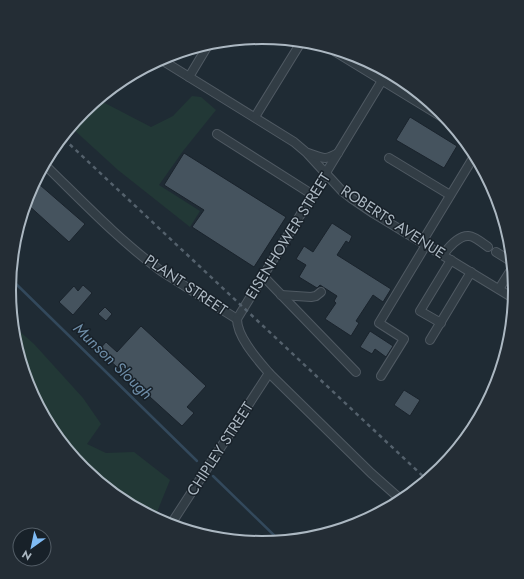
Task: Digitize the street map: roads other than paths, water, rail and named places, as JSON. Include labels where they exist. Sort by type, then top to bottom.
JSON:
[{"type":"street","points":[[255,118],[298,47]]},
{"type":"street","points":[[189,77],[206,50]]},
{"type":"street","points":[[355,62],[385,77],[415,97]]},
{"type":"street","name":"ROBERTS AVENUE","points":[[166,63],[294,142],[307,153],[338,187],[373,213],[508,295]]},
{"type":"street","name":"EISENHOWER STREET","points":[[237,319],[385,77]]},
{"type":"street","points":[[217,134],[313,195]]},
{"type":"street","name":"EISENHOWER STREET","points":[[307,153],[326,159],[339,152]]},
{"type":"street","points":[[389,158],[450,195]]},
{"type":"street","points":[[381,376],[404,339],[379,323],[450,195],[472,160]]},
{"type":"street","name":"PLANT STREET","points":[[48,168],[150,263],[237,319],[237,325],[242,337],[269,373],[371,473],[396,496]]},
{"type":"street","points":[[443,255],[458,240],[466,236],[473,237],[488,247]]},
{"type":"street","points":[[496,252],[506,258]]},
{"type":"street","points":[[441,323],[420,311],[452,260]]},
{"type":"street","points":[[430,340],[472,272]]},
{"type":"street","points":[[263,276],[356,372]]},
{"type":"street","points":[[499,289],[507,276]]},
{"type":"street","points":[[281,294],[311,298],[321,292]]},
{"type":"street","name":"CHIPLEY STREET","points":[[173,519],[269,373]]},
{"type":"waterway","name":"Munson Slough","points":[[16,284],[197,461]]},
{"type":"waterway","points":[[213,476],[274,535]]},
{"type":"railway","points":[[66,141],[422,476]]}]
